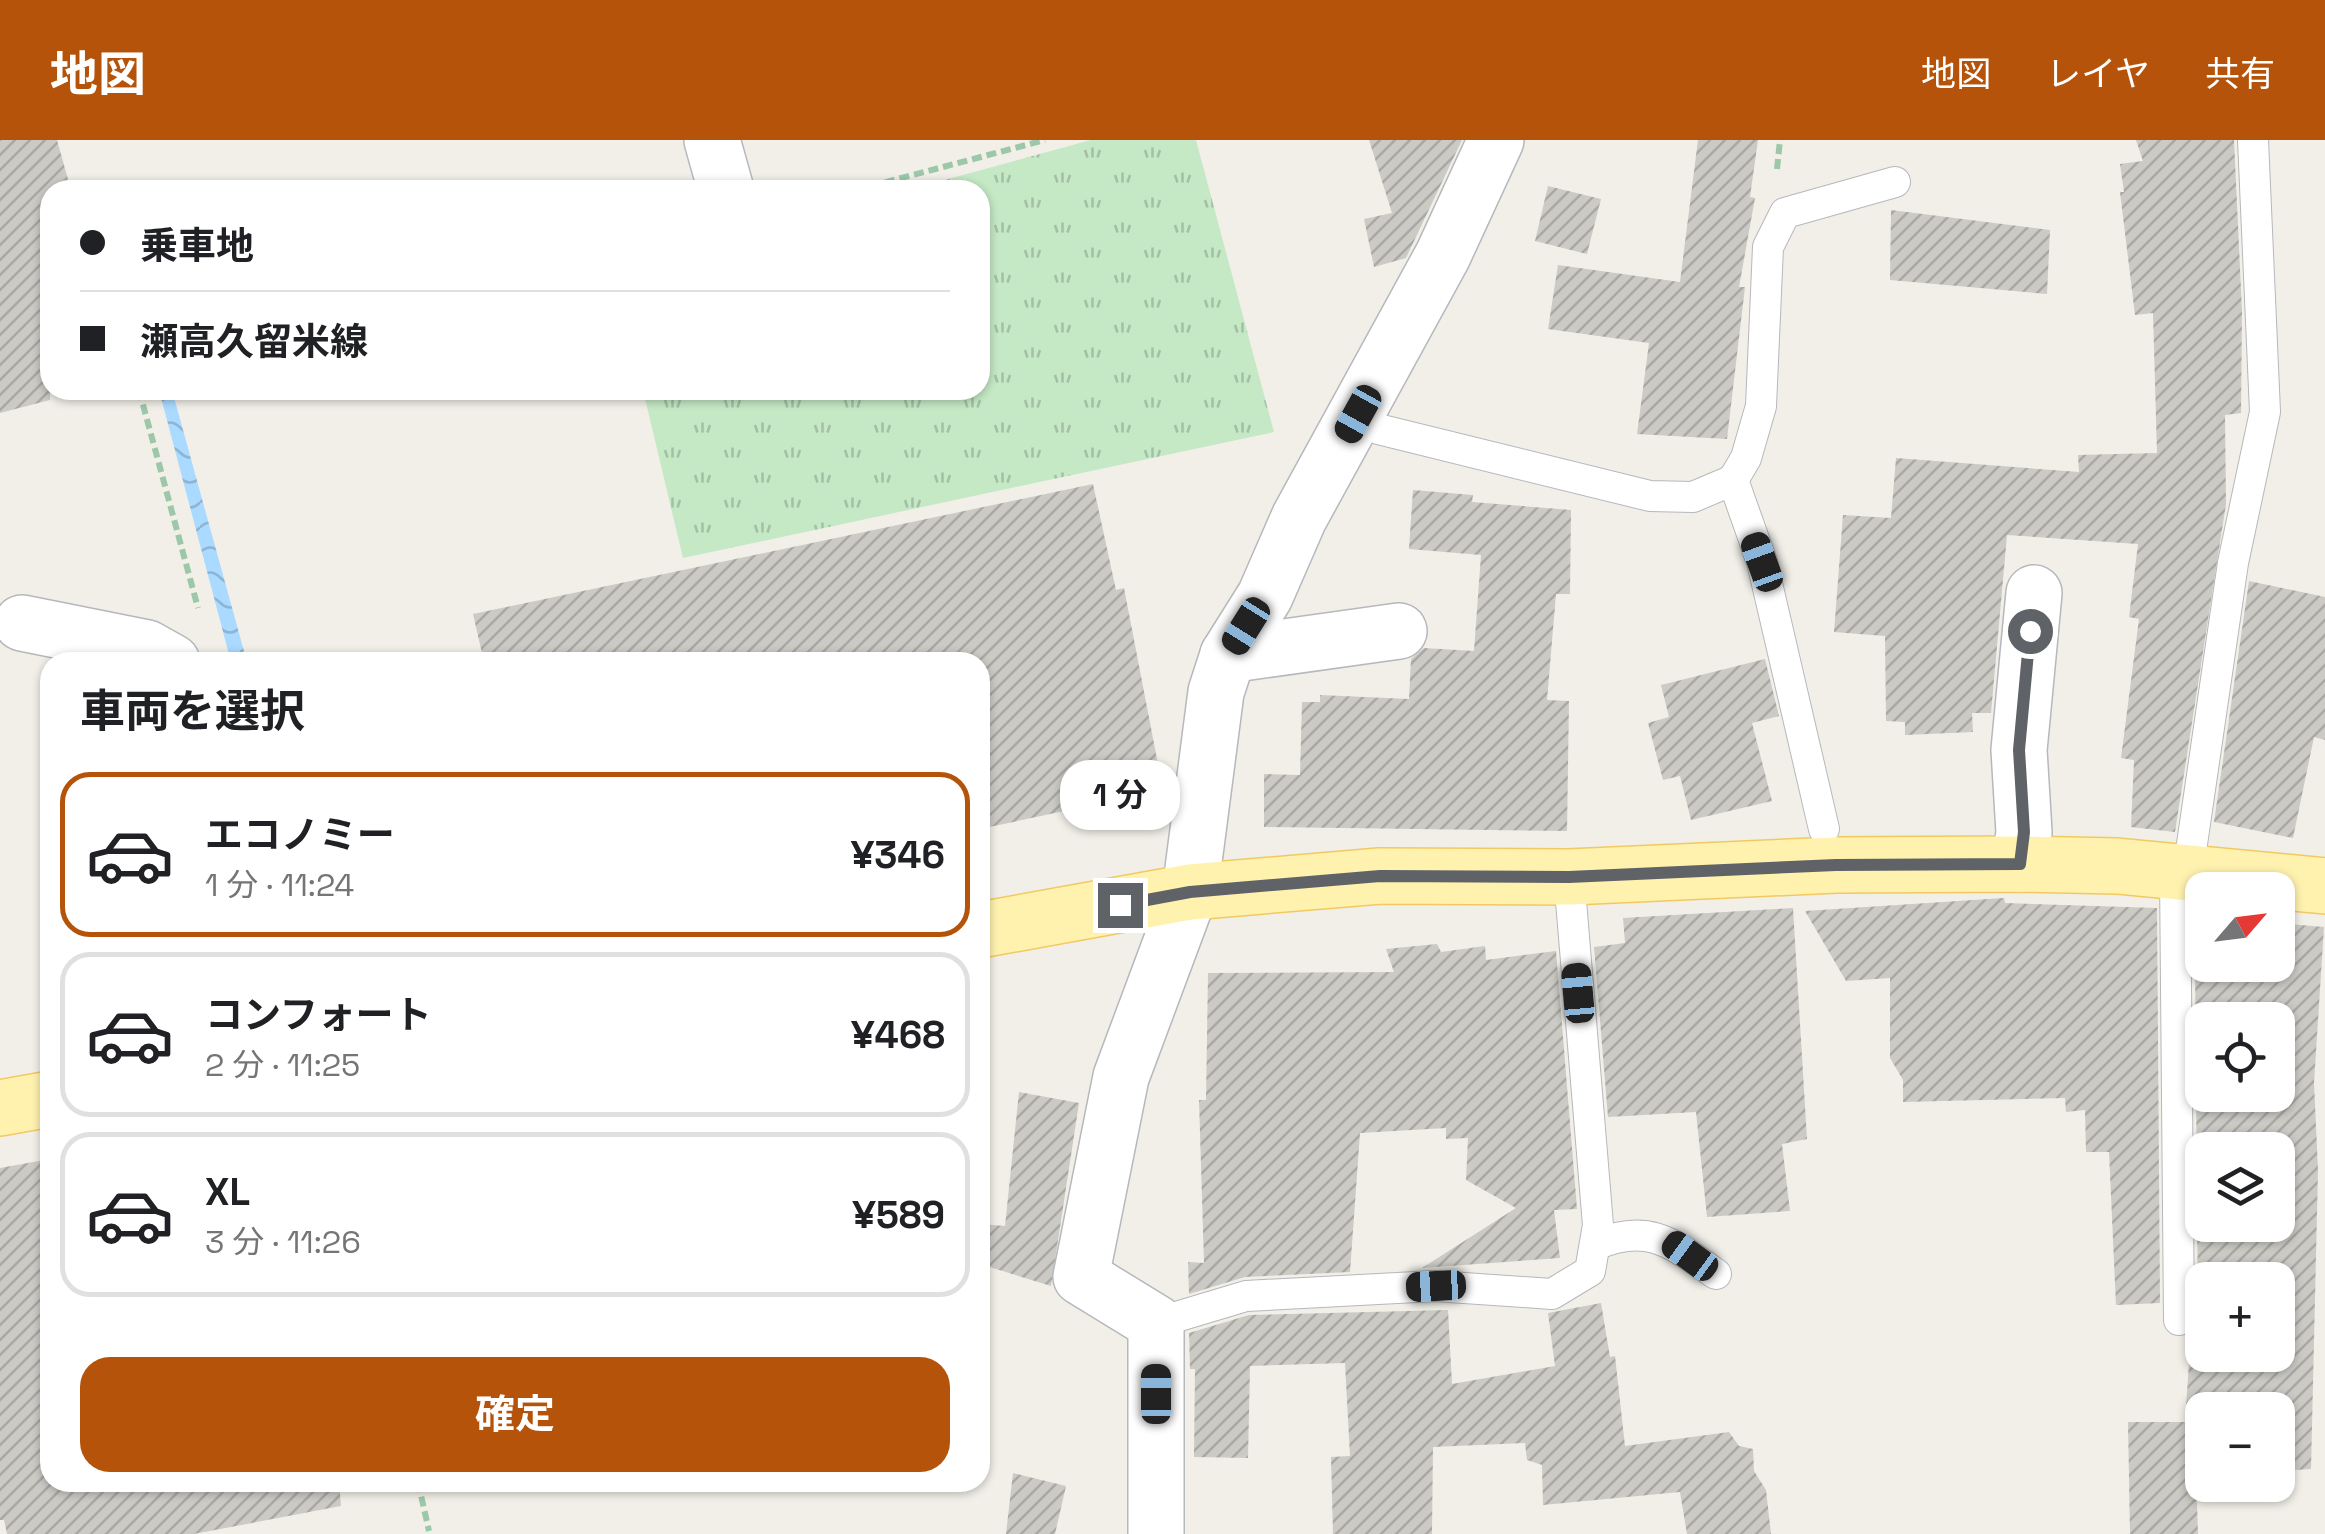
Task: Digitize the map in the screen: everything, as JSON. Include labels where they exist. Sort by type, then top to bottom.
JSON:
[{"type":"main road","points":[[990,928],[1190,892],[1380,876],[1569,877],[1836,865],[2184,858],[2325,886]]},
{"type":"main road","points":[[0,1108],[40,1101]]},
{"type":"street","points":[[712,140],[723,180]]},
{"type":"street","points":[[1156,1534],[1156,1323],[1081,1277],[1121,1077],[1190,892],[1216,692],[1228,655],[1265,596],[1299,518],[1443,256],[1496,140]]},
{"type":"street","points":[[2020,864],[2024,832],[2019,750],[2034,593]]},
{"type":"street","points":[[22,623],[147,648],[188,644]]},
{"type":"street","points":[[1228,655],[1400,631]]},
{"type":"lane","points":[[2179,1320],[2184,858],[2232,563],[2266,412],[2253,140]]},
{"type":"lane","points":[[1358,414],[1378,429],[1650,496],[1694,497],[1733,480],[1746,458],[1760,406],[1768,247],[1786,213],[1895,182]]},
{"type":"lane","points":[[1733,480],[1762,562],[1824,829]]},
{"type":"lane","points":[[1156,1323],[1246,1296],[1436,1286],[1552,1294],[1590,1271],[1598,1226],[1569,877]]},
{"type":"lane","points":[[1595,1245],[1622,1233],[1666,1238],[1716,1274]]},
{"type":"path","points":[[894,180],[1045,140]]},
{"type":"path","points":[[141,400],[188,644]]},
{"type":"path","points":[[420,1492],[429,1531]]},
{"type":"green space","points":[[1091,140],[1196,140],[1274,432],[683,558],[645,400],[990,400],[990,180],[945,180]]},
{"type":"water","points":[[162,400],[175,400],[244,652],[228,652]]},
{"type":"building","points":[[0,140],[57,140],[68,180],[40,180],[40,400],[50,400],[0,413]]},
{"type":"building","points":[[1369,140],[1462,140],[1406,258],[1374,267],[1364,219],[1392,213]]},
{"type":"building","points":[[1698,140],[1758,140],[1750,197],[1755,198],[1739,287],[1745,287],[1727,439],[1637,434],[1649,343],[1548,329],[1558,265],[1680,282]]},
{"type":"building","points":[[2136,140],[2234,140],[2242,311],[2241,413],[2225,415],[2226,504],[2175,832],[2131,827],[2134,760],[2121,758],[2139,619],[2129,617],[2138,544],[2007,535],[1991,713],[1972,713],[1973,732],[1905,735],[1905,722],[1886,721],[1885,636],[1834,632],[1843,515],[1891,518],[1896,458],[2079,472],[2078,455],[2157,453],[2153,313],[2135,315],[2120,192],[2124,192],[2120,164],[2143,161]]},
{"type":"building","points":[[1548,186],[1601,199],[1587,254],[1535,241]]},
{"type":"building","points":[[1891,210],[2050,230],[2047,294],[1890,280]]},
{"type":"building","points":[[1093,484],[1116,590],[1124,588],[1163,790],[990,827],[990,652],[482,652],[473,614]]},
{"type":"building","points":[[1413,490],[1473,495],[1472,502],[1571,510],[1570,594],[1556,594],[1547,700],[1569,701],[1567,831],[1264,827],[1264,774],[1300,775],[1302,702],[1320,702],[1320,695],[1409,699],[1411,659],[1424,648],[1474,651],[1481,555],[1409,549]]},
{"type":"building","points":[[2249,581],[2325,597],[2325,740],[2314,737],[2293,838],[2214,822]]},
{"type":"building","points":[[1765,659],[1779,716],[1752,723],[1772,801],[1691,820],[1680,776],[1663,780],[1648,723],[1669,717],[1661,685]]},
{"type":"building","points":[[2004,898],[2005,903],[2157,908],[2160,1303],[2116,1305],[2109,1152],[2086,1152],[2085,1110],[2066,1112],[2065,1098],[1903,1102],[1903,1080],[1890,1058],[1890,978],[1846,981],[1805,911]]},
{"type":"building","points":[[1793,908],[1807,1139],[1782,1144],[1790,1211],[1707,1217],[1696,1112],[1608,1117],[1594,947],[1625,943],[1623,918]]},
{"type":"building","points":[[2295,924],[2324,927],[2314,1083],[2318,1170],[2311,1469],[2295,1470],[2295,1392],[2187,1392],[2188,1372],[2295,1372],[2295,1262],[2198,1262],[2197,1242],[2295,1242],[2295,1132],[2196,1132],[2196,1112],[2295,1112],[2295,1002],[2195,1002],[2195,982],[2295,982]]},
{"type":"building","points":[[1437,944],[1441,952],[1485,946],[1486,960],[1556,951],[1577,1209],[1554,1210],[1560,1258],[1422,1268],[1516,1208],[1466,1180],[1468,1138],[1446,1139],[1446,1128],[1360,1133],[1350,1272],[1245,1277],[1189,1294],[1188,1262],[1204,1263],[1199,1100],[1206,1100],[1208,973],[1394,972],[1386,949]]},
{"type":"building","points":[[1019,1092],[1079,1103],[1051,1286],[990,1267],[990,1225],[1005,1226]]},
{"type":"building","points":[[40,1161],[40,1492],[340,1492],[341,1506],[194,1534],[7,1534],[4,1520],[0,1520],[0,1168]]},
{"type":"building","points":[[1601,1303],[1610,1357],[1615,1356],[1625,1446],[1729,1432],[1739,1446],[1753,1449],[1754,1471],[1766,1490],[1771,1534],[1687,1534],[1680,1492],[1543,1505],[1542,1465],[1527,1460],[1525,1443],[1433,1447],[1432,1534],[1333,1534],[1331,1457],[1350,1456],[1345,1363],[1250,1366],[1248,1458],[1194,1457],[1195,1369],[1190,1369],[1189,1333],[1249,1315],[1448,1310],[1452,1384],[1555,1366],[1548,1313]]},
{"type":"building","points":[[2128,1422],[2185,1422],[2185,1502],[2197,1502],[2198,1534],[2130,1534]]},
{"type":"building","points":[[1013,1473],[1066,1486],[1055,1534],[1006,1534]]},
{"type":"route","points":[[1120,905],[1190,892],[1380,876],[1569,877],[1836,865],[2020,864],[2024,832],[2019,750],[2030,631]]}]
